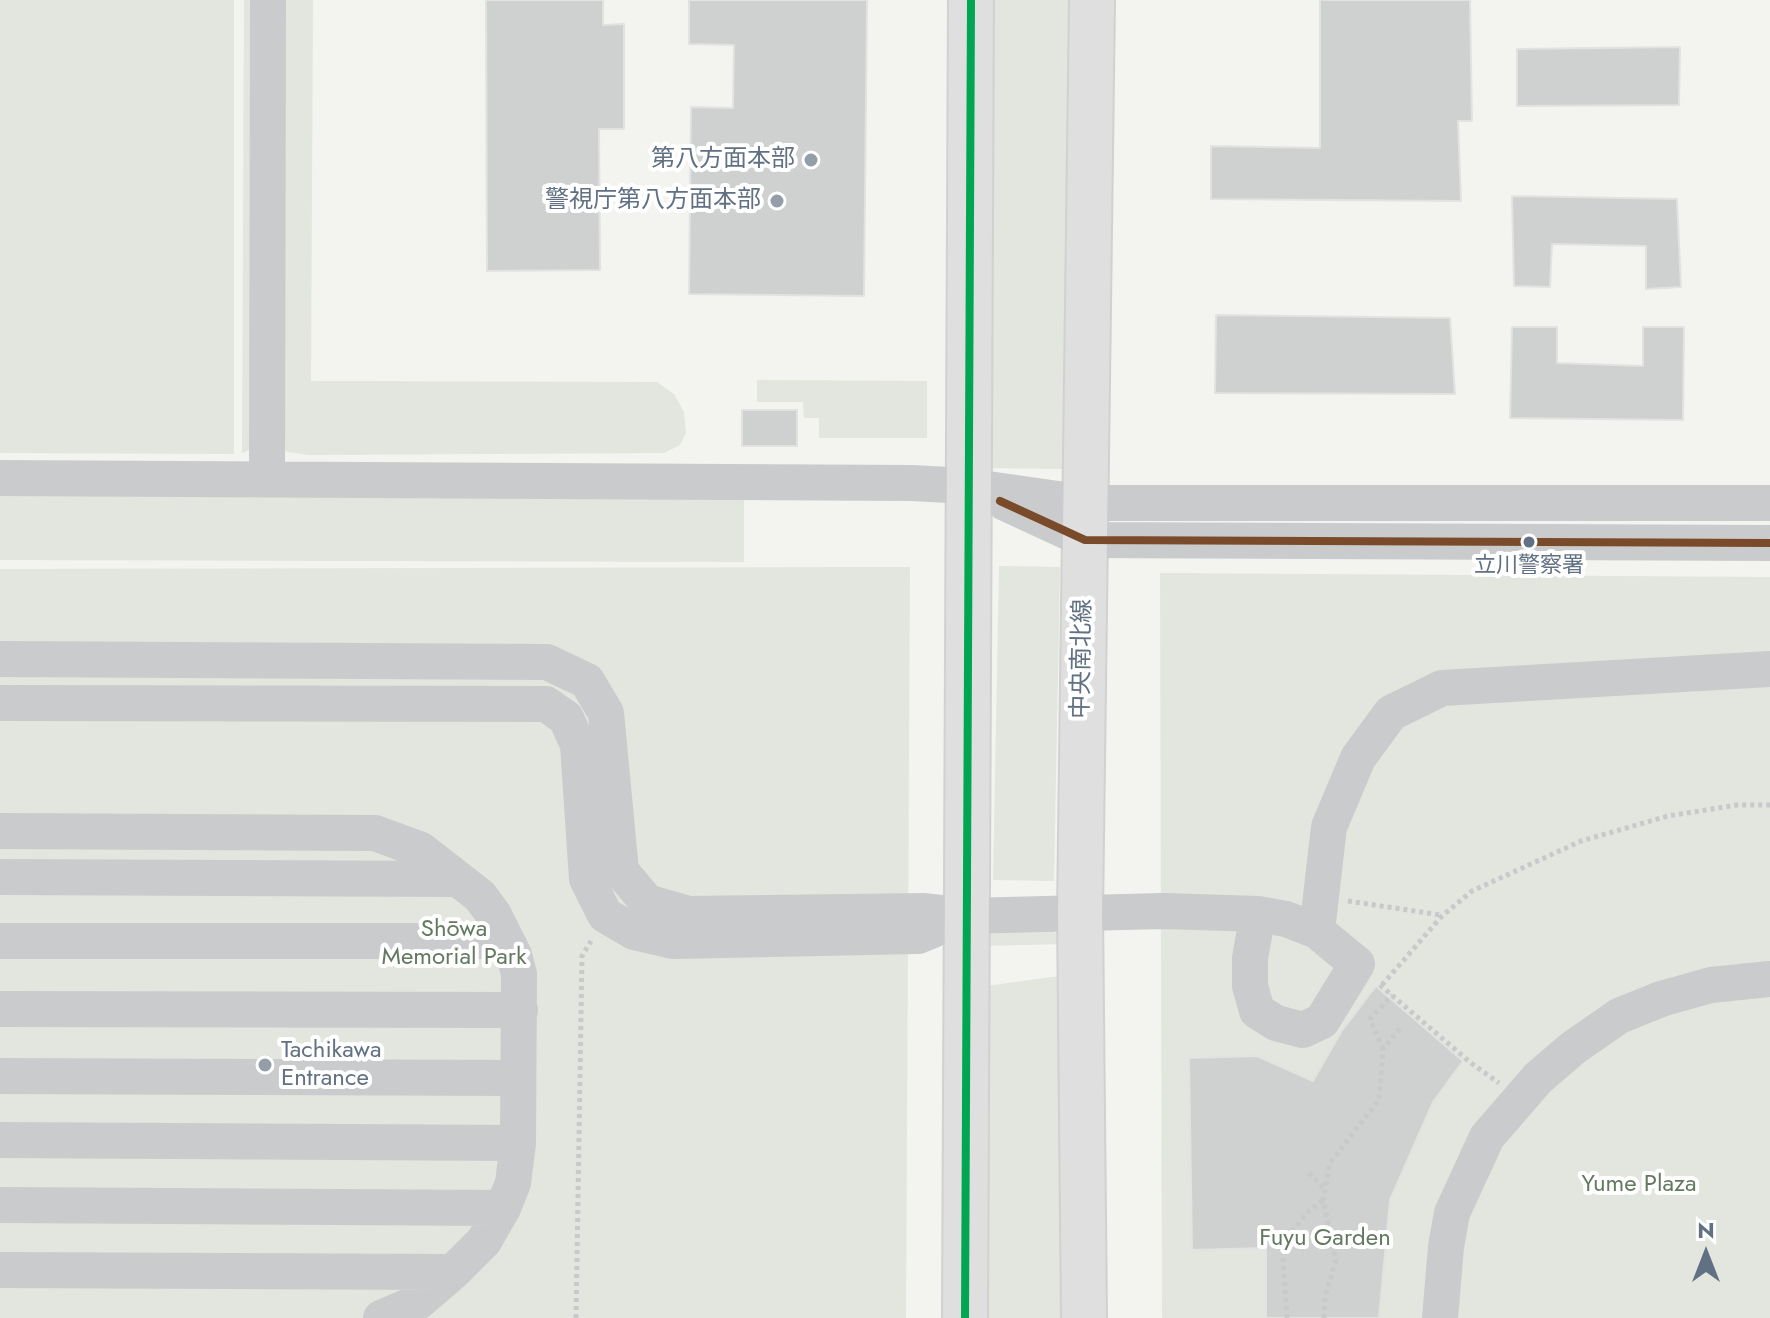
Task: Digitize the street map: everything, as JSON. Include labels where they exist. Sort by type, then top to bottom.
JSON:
[{"type":"main road","points":[[965,1318],[971,0]]},
{"type":"main road","name":"中央南北線","points":[[1084,1318],[1080,913],[1092,0]]},
{"type":"street","points":[[267,479],[268,0]]},
{"type":"street","points":[[0,478],[896,483],[967,486],[1085,521],[1770,543]]},
{"type":"street","points":[[1085,521],[1770,503]]},
{"type":"street","points":[[0,659],[547,662],[587,681],[606,713],[621,871],[647,902],[689,914],[923,911],[966,916],[1163,911],[1258,914],[1286,919],[1319,915]]},
{"type":"street","points":[[1258,914],[1250,958],[1250,986],[1257,1011],[1276,1023],[1303,1030],[1322,1021],[1369,975],[1319,915],[1329,827],[1358,758],[1391,713],[1442,688],[1770,669]]},
{"type":"street","points":[[0,703],[546,704],[566,718],[578,745],[587,879],[605,915],[634,932],[673,941],[918,936],[966,916]]},
{"type":"street","points":[[0,831],[375,833],[421,850],[480,896],[494,915],[514,955],[519,974],[518,1143],[513,1183],[484,1241],[418,1302],[381,1318]]},
{"type":"street","points":[[0,877],[458,879]]},
{"type":"street","points":[[0,941],[506,941]]},
{"type":"street","points":[[1440,1318],[1452,1213],[1487,1137],[1519,1098],[1573,1048],[1619,1016],[1661,999],[1711,985],[1770,979]]},
{"type":"street","points":[[0,1009],[520,1010]]},
{"type":"street","points":[[0,1076],[518,1078]]},
{"type":"street","points":[[0,1140],[518,1143]]},
{"type":"street","points":[[0,1205],[503,1208]]},
{"type":"street","points":[[0,1270],[453,1272]]},
{"type":"path","points":[[1519,1098],[1471,1063],[1369,975],[1472,891],[1581,841],[1668,816],[1737,805],[1770,805]]},
{"type":"path","points":[[1319,915],[1363,901],[1442,916]]},
{"type":"path","points":[[576,1318],[582,956],[605,915]]},
{"type":"path","points":[[1324,1318],[1325,1296],[1336,1260],[1323,1200],[1324,1188],[1330,1163],[1379,1100],[1383,1049],[1370,1019],[1392,995]]},
{"type":"path","points":[[1383,1049],[1401,1027]]},
{"type":"path","points":[[1309,1173],[1324,1188]]},
{"type":"path","points":[[1287,1318],[1283,1258],[1293,1230],[1323,1200]]},
{"type":"green space","points":[[0,0],[234,0],[234,454],[0,453]]},
{"type":"green space","points":[[244,0],[264,0],[259,446],[242,453]]},
{"type":"green space","points":[[274,0],[313,0],[311,381],[657,382],[674,394],[684,412],[686,433],[680,445],[664,453],[308,455],[288,452],[276,445]]},
{"type":"green space","points":[[987,0],[1068,0],[1067,469],[982,468]]},
{"type":"green space","points":[[757,380],[927,381],[927,438],[819,438],[819,418],[804,418],[803,402],[757,402]]},
{"type":"green space","points":[[0,492],[744,494],[744,562],[0,560]]},
{"type":"green space","points":[[999,566],[1060,567],[1054,881],[993,880]]},
{"type":"green space","name":"Shōwa Memorial Park","points":[[910,567],[906,1318],[0,1318],[0,569]]},
{"type":"green space","points":[[1160,573],[1770,577],[1770,1318],[1162,1318]]},
{"type":"green space","points":[[1047,928],[1066,944],[979,946],[989,934],[1002,929]]},
{"type":"green space","points":[[1066,975],[1067,1318],[979,1318],[979,987]]},
{"type":"building","points":[[486,0],[603,0],[603,25],[624,24],[624,129],[599,129],[600,270],[487,271]]},
{"type":"building","name":"警視庁第八方面本部","points":[[689,0],[867,0],[864,296],[689,294],[691,107],[733,108],[734,45],[689,44]]},
{"type":"building","points":[[1320,0],[1470,0],[1472,121],[1458,121],[1461,201],[1211,199],[1211,146],[1320,148]]},
{"type":"building","points":[[1680,47],[1679,105],[1517,106],[1517,49]]},
{"type":"building","points":[[1512,196],[1677,199],[1681,287],[1646,289],[1646,246],[1552,244],[1550,287],[1514,286]]},
{"type":"building","points":[[1216,315],[1450,318],[1455,394],[1215,393]]},
{"type":"building","points":[[1512,327],[1557,327],[1557,363],[1643,366],[1643,327],[1684,327],[1683,420],[1510,418]]},
{"type":"building","points":[[742,410],[797,410],[797,446],[742,446]]},
{"type":"building","points":[[1376,986],[1463,1061],[1433,1102],[1390,1200],[1379,1318],[1266,1318],[1266,1248],[1192,1250],[1189,1058],[1257,1056],[1313,1081],[1341,1032]]},
{"type":"transit line","points":[[965,1318],[971,0]]},
{"type":"transit line","points":[[1000,501],[1085,540],[1770,543]]},
{"type":"place","name":"第八方面本部","points":[[811,160]]},
{"type":"place","name":"警視庁第八方面本部","points":[[777,201]]},
{"type":"place","name":"立川警察署","points":[[1529,542]]},
{"type":"place","name":"Tachikawa Entrance","points":[[265,1065]]},
{"type":"park label","name":"Yume Plaza","points":[[1639,1185]]},
{"type":"park label","name":"Fuyu Garden","points":[[1325,1239]]}]
